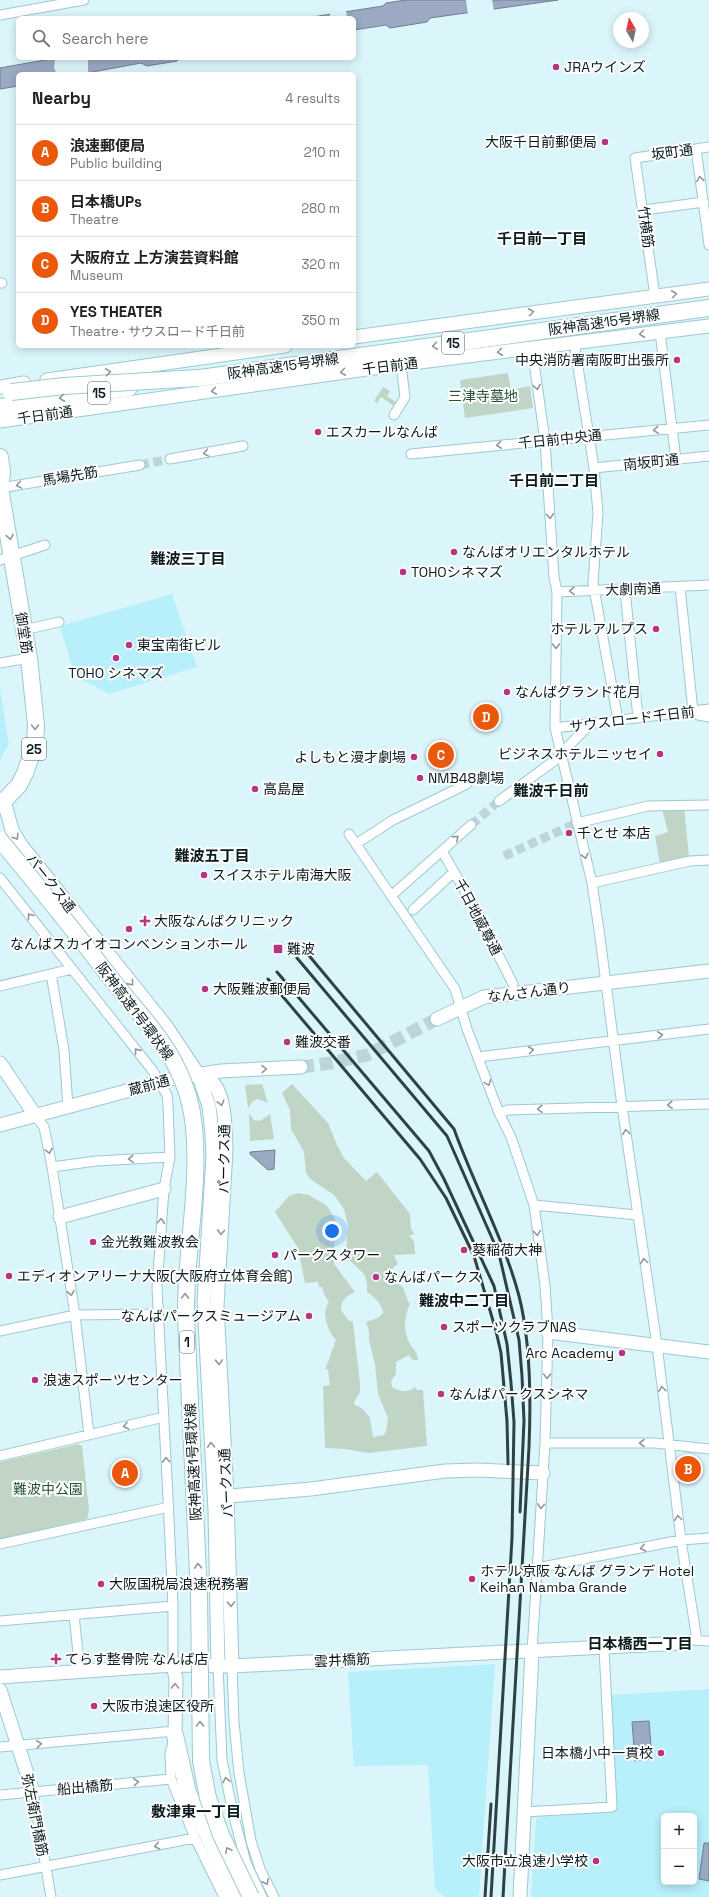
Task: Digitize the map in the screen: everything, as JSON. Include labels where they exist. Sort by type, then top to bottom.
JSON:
[{"type":"highway","name":"阪神高速15号堺線","points":[[0,408],[198,378],[709,308]]},
{"type":"highway","points":[[0,393],[64,386],[198,378]]},
{"type":"highway","name":"御堂筋","points":[[0,457],[2,472],[0,488],[6,558],[24,630],[29,658],[36,726],[35,745],[30,761],[19,785],[1,803]]},
{"type":"highway","name":"阪神高速1号環状線","points":[[0,840],[52,902],[155,1034],[176,1065],[184,1083],[190,1106],[194,1127],[194,1170],[185,1291],[199,1595],[201,1761],[208,1798],[221,1835],[251,1897]]},
{"type":"highway","points":[[175,1733],[188,1793],[237,1897]]},
{"type":"street","points":[[0,15],[84,0]]},
{"type":"street","name":"坂町通","points":[[635,158],[709,147]]},
{"type":"street","points":[[696,149],[709,245]]},
{"type":"street","name":"竹横筋","points":[[635,158],[644,210],[655,296]]},
{"type":"street","points":[[644,210],[704,202]]},
{"type":"street","points":[[356,337],[709,289]]},
{"type":"street","name":"千日前通","points":[[0,420],[574,342],[709,326]]},
{"type":"street","points":[[660,332],[676,460]]},
{"type":"street","points":[[574,342],[594,468],[598,513],[592,583],[618,720]]},
{"type":"street","points":[[0,387],[258,348]]},
{"type":"street","points":[[532,348],[545,441],[554,577],[557,592],[555,728],[592,884],[622,1106],[657,1345],[681,1540],[691,1642],[690,1645],[705,1644],[709,1642]]},
{"type":"street","points":[[394,415],[405,397],[401,365]]},
{"type":"street","name":"千日前中央通","points":[[411,454],[709,425]]},
{"type":"street","points":[[170,459],[243,446]]},
{"type":"street","name":"南坂町通","points":[[594,468],[709,456]]},
{"type":"street","name":"馬場先筋","points":[[0,488],[140,465]]},
{"type":"street","points":[[6,558],[45,545]]},
{"type":"street","name":"大劇南通","points":[[557,592],[709,585]]},
{"type":"street","points":[[680,587],[693,711],[698,715],[709,717]]},
{"type":"street","points":[[625,590],[638,718]]},
{"type":"street","points":[[24,630],[59,622]]},
{"type":"street","points":[[0,663],[29,658]]},
{"type":"street","name":"サウスロード千日前","points":[[555,728],[709,709]]},
{"type":"street","points":[[498,801],[554,761],[560,753],[591,723]]},
{"type":"street","points":[[356,844],[393,820],[467,784]]},
{"type":"street","name":"パークス通","points":[[1,803],[12,830],[21,845],[166,1026],[198,1074],[209,1106],[213,1157],[204,1302],[220,1497],[232,1666],[234,1722],[239,1773],[251,1842],[260,1869],[274,1897]]},
{"type":"street","points":[[577,823],[648,806],[709,805]]},
{"type":"street","points":[[391,896],[471,825]]},
{"type":"street","points":[[349,834],[454,989],[467,1029],[499,1113],[511,1138],[534,1205],[545,1285],[548,1332],[545,1443],[532,1652],[520,1897]]},
{"type":"street","name":"千日地蔵尊通","points":[[442,851],[513,984]]},
{"type":"street","points":[[592,884],[690,861],[709,860]]},
{"type":"street","points":[[412,910],[454,872]]},
{"type":"street","points":[[0,878],[161,1082],[167,1094],[170,1157],[164,1189],[158,1260],[157,1314],[169,1507],[173,1606],[173,1665],[176,1679],[175,1733],[170,1753],[171,1779],[195,1838],[224,1897]]},
{"type":"street","points":[[0,986],[72,969]]},
{"type":"street","name":"なんさん通り","points":[[461,1007],[484,997],[709,971]]},
{"type":"street","points":[[50,974],[64,1050],[68,1107]]},
{"type":"street","points":[[436,1019],[461,1007]]},
{"type":"street","points":[[478,1057],[709,1029]]},
{"type":"street","points":[[0,1063],[44,1127],[52,1167],[75,1315],[89,1434]]},
{"type":"street","name":"蔵前通","points":[[0,1125],[161,1082],[198,1074],[221,1071],[301,1067]]},
{"type":"street","points":[[499,1113],[508,1110],[709,1104]]},
{"type":"street","points":[[52,1167],[96,1160],[170,1157]]},
{"type":"street","points":[[60,1217],[164,1189]]},
{"type":"street","points":[[534,1205],[638,1214]]},
{"type":"street","points":[[0,1331],[75,1315],[157,1314]]},
{"type":"street","points":[[548,1332],[709,1352]]},
{"type":"street","points":[[0,1456],[164,1416]]},
{"type":"street","points":[[545,1443],[668,1443],[709,1448]]},
{"type":"street","points":[[220,1497],[311,1489],[445,1471],[478,1470],[543,1473]]},
{"type":"street","name":"パークス通","points":[[220,1497],[218,1666],[222,1760],[233,1813],[246,1863],[262,1897]]},
{"type":"street","points":[[0,1544],[169,1507]]},
{"type":"street","points":[[537,1568],[681,1540],[709,1538]]},
{"type":"street","points":[[0,1621],[173,1606]]},
{"type":"street","points":[[74,1615],[80,1672]]},
{"type":"street","points":[[691,1642],[709,1642]]},
{"type":"street","name":"雲井橋筋","points":[[0,1677],[173,1665],[232,1666],[532,1652],[691,1642]]},
{"type":"street","points":[[524,1812],[612,1807],[604,1648]]},
{"type":"street","name":"弥左衛門橋筋","points":[[0,1690],[33,1792],[51,1897]]},
{"type":"street","points":[[0,1747],[175,1733]]},
{"type":"street","name":"船出橋筋","points":[[0,1795],[171,1779]]},
{"type":"street","points":[[0,1875],[195,1838]]},
{"type":"shaded area","points":[[406,0],[558,0],[430,18],[427,22],[390,28],[386,25],[356,30],[356,16],[319,16],[383,6],[386,3]]},
{"type":"shaded area","points":[[45,60],[178,60],[147,66],[141,63],[93,72],[16,72],[16,86],[0,89],[0,68]]},
{"type":"shaded area","name":"東宝南街ビル","points":[[172,594],[197,667],[109,694],[75,676],[60,626]]},
{"type":"shaded area","points":[[0,688],[9,744],[0,760]]},
{"type":"shaded area","points":[[275,1150],[274,1169],[268,1170],[250,1154],[250,1152]]},
{"type":"shaded area","points":[[495,1664],[479,1897],[445,1897],[435,1889],[428,1765],[354,1766],[348,1672]]},
{"type":"shaded area","name":"日本橋小中一貫校","points":[[709,1689],[709,1897],[531,1897],[536,1820],[539,1817],[616,1811],[609,1695]]},
{"type":"shaded area","points":[[649,1721],[652,1759],[635,1761],[632,1722]]},
{"type":"shaded area","points":[[704,1843],[709,1843],[709,1881],[699,1879]]},
{"type":"green space","name":"三津寺墓地","points":[[508,373],[511,390],[530,386],[533,408],[465,418],[460,380]]},
{"type":"green space","points":[[383,387],[390,391],[387,396],[397,403],[394,406],[381,397],[377,403],[374,401]]},
{"type":"green space","points":[[684,807],[689,857],[660,864],[655,836],[668,832],[662,809]]},
{"type":"green space","points":[[262,1084],[268,1103],[258,1099],[253,1101],[248,1108],[245,1085]]},
{"type":"green space","points":[[292,1084],[328,1123],[344,1158],[366,1181],[377,1172],[410,1214],[411,1228],[414,1234],[409,1236],[414,1241],[415,1254],[394,1255],[398,1264],[392,1270],[394,1281],[403,1287],[410,1304],[406,1314],[405,1329],[410,1344],[417,1353],[418,1360],[413,1360],[409,1355],[396,1362],[396,1374],[391,1381],[392,1387],[398,1390],[407,1391],[415,1387],[417,1390],[423,1390],[427,1446],[368,1453],[345,1449],[325,1448],[323,1386],[330,1385],[328,1369],[325,1370],[336,1340],[326,1321],[325,1311],[329,1302],[322,1287],[319,1287],[318,1282],[305,1283],[298,1248],[275,1212],[289,1196],[298,1193],[309,1195],[327,1206],[335,1219],[334,1264],[355,1292],[345,1299],[341,1310],[348,1320],[353,1322],[360,1384],[360,1392],[354,1402],[355,1405],[363,1409],[370,1418],[373,1437],[384,1435],[388,1418],[378,1394],[375,1365],[366,1322],[378,1318],[383,1313],[378,1301],[367,1292],[367,1282],[364,1274],[348,1259],[346,1252],[348,1226],[344,1209],[334,1195],[310,1179],[306,1173],[304,1152],[291,1129],[290,1110],[282,1093]]},
{"type":"green space","points":[[249,1113],[254,1120],[260,1121],[270,1114],[274,1139],[250,1141]]},
{"type":"green space","name":"難波中公園","points":[[78,1444],[82,1446],[89,1510],[87,1519],[0,1539],[0,1462]]},
{"type":"pier","points":[[466,0],[492,0],[494,11],[468,15]]},
{"type":"pier","points":[[346,10],[347,16],[330,16],[330,12]]},
{"type":"pier","points":[[55,60],[88,60],[88,72],[56,72],[54,68]]},
{"type":"tunnel","points":[[140,465],[170,459]]},
{"type":"tunnel","points":[[471,825],[499,801]]},
{"type":"tunnel","points":[[504,856],[577,823]]},
{"type":"tunnel","points":[[301,1067],[331,1063],[367,1055],[437,1019]]},
{"type":"railway","points":[[306,952],[454,1129],[513,1275],[523,1314],[528,1352],[530,1429],[503,1897]]},
{"type":"railway","points":[[297,958],[447,1136],[499,1254],[519,1340],[522,1376],[524,1421],[520,1512]]},
{"type":"railway","points":[[277,972],[429,1151],[444,1179],[494,1286],[507,1344],[514,1422],[512,1538],[491,1897]]},
{"type":"railway","points":[[268,979],[420,1159],[446,1198],[474,1256],[496,1331],[501,1353],[507,1421],[508,1464]]},
{"type":"railway","points":[[485,1897],[491,1804]]},
{"type":"place","name":"JRAウインズ","points":[[556,67]]},
{"type":"place","name":"大阪千日前郵便局","points":[[605,142]]},
{"type":"place","name":"中央消防署南阪町出張所","points":[[677,360]]},
{"type":"place","name":"エスカールなんば","points":[[318,432]]},
{"type":"place","name":"なんばオリエンタルホテル","points":[[454,552]]},
{"type":"place","name":"TOHOシネマズ","points":[[403,572]]},
{"type":"place","name":"ホテルアルプス","points":[[656,629]]},
{"type":"place","name":"東宝南街ビル","points":[[129,645]]},
{"type":"place","name":"TOHO シネマズ","points":[[116,658]]},
{"type":"place","name":"なんばグランド花月","points":[[507,692]]},
{"type":"place","name":"YES THEATER","points":[[486,717]]},
{"type":"place","name":"ビジネスホテルニッセイ","points":[[660,754]]},
{"type":"place","name":"大阪府立 上方演芸資料館","points":[[441,755]]},
{"type":"place","name":"よしもと漫才劇場","points":[[414,757]]},
{"type":"place","name":"NMB48劇場","points":[[420,778]]},
{"type":"place","name":"高島屋","points":[[255,789]]},
{"type":"place","name":"千とせ 本店","points":[[569,833]]},
{"type":"place","name":"スイスホテル南海大阪","points":[[204,875]]},
{"type":"place","name":"大阪なんばクリニック","points":[[145,921]]},
{"type":"place","name":"なんばスカイオコンベンションホール","points":[[129,929]]},
{"type":"place","name":"難波","points":[[278,949]]},
{"type":"place","name":"大阪難波郵便局","points":[[205,989]]},
{"type":"place","name":"難波交番","points":[[287,1042]]},
{"type":"place","name":"金光教難波教会","points":[[93,1242]]},
{"type":"place","name":"葵稲荷大神","points":[[464,1250]]},
{"type":"place","name":"パークスタワー","points":[[275,1255]]},
{"type":"place","name":"エディオンアリーナ大阪(大阪府立体育会館)","points":[[9,1276]]},
{"type":"place","name":"なんばパークス","points":[[376,1277]]},
{"type":"place","name":"なんばパークスミュージアム","points":[[309,1316]]},
{"type":"place","name":"スポーツクラブNAS","points":[[444,1327]]},
{"type":"place","name":"Arc Academy","points":[[622,1353]]},
{"type":"place","name":"浪速スポーツセンター","points":[[35,1380]]},
{"type":"place","name":"なんばパークスシネマ","points":[[441,1394]]},
{"type":"place","name":"日本橋UPs","points":[[688,1469]]},
{"type":"place","name":"浪速郵便局","points":[[125,1473]]},
{"type":"place","name":"ホテル京阪 なんば グランデ Hotel Keihan Namba Grande","points":[[472,1579]]},
{"type":"place","name":"大阪国税局浪速税務署","points":[[101,1584]]},
{"type":"place","name":"てらす整骨院 なんば店","points":[[56,1659]]},
{"type":"place","name":"大阪市浪速区役所","points":[[94,1706]]},
{"type":"place","name":"日本橋小中一貫校","points":[[661,1753]]},
{"type":"place","name":"大阪市立浪速小学校","points":[[596,1861]]},
{"type":"district","name":"千日前一丁目","points":[[542,238]]},
{"type":"district","name":"千日前二丁目","points":[[554,480]]},
{"type":"district","name":"難波三丁目","points":[[188,558]]},
{"type":"district","name":"難波千日前","points":[[551,790]]},
{"type":"district","name":"難波五丁目","points":[[212,855]]},
{"type":"district","name":"難波中二丁目","points":[[464,1300]]},
{"type":"district","name":"日本橋西一丁目","points":[[640,1643]]},
{"type":"district","name":"敷津東一丁目","points":[[196,1811]]}]
